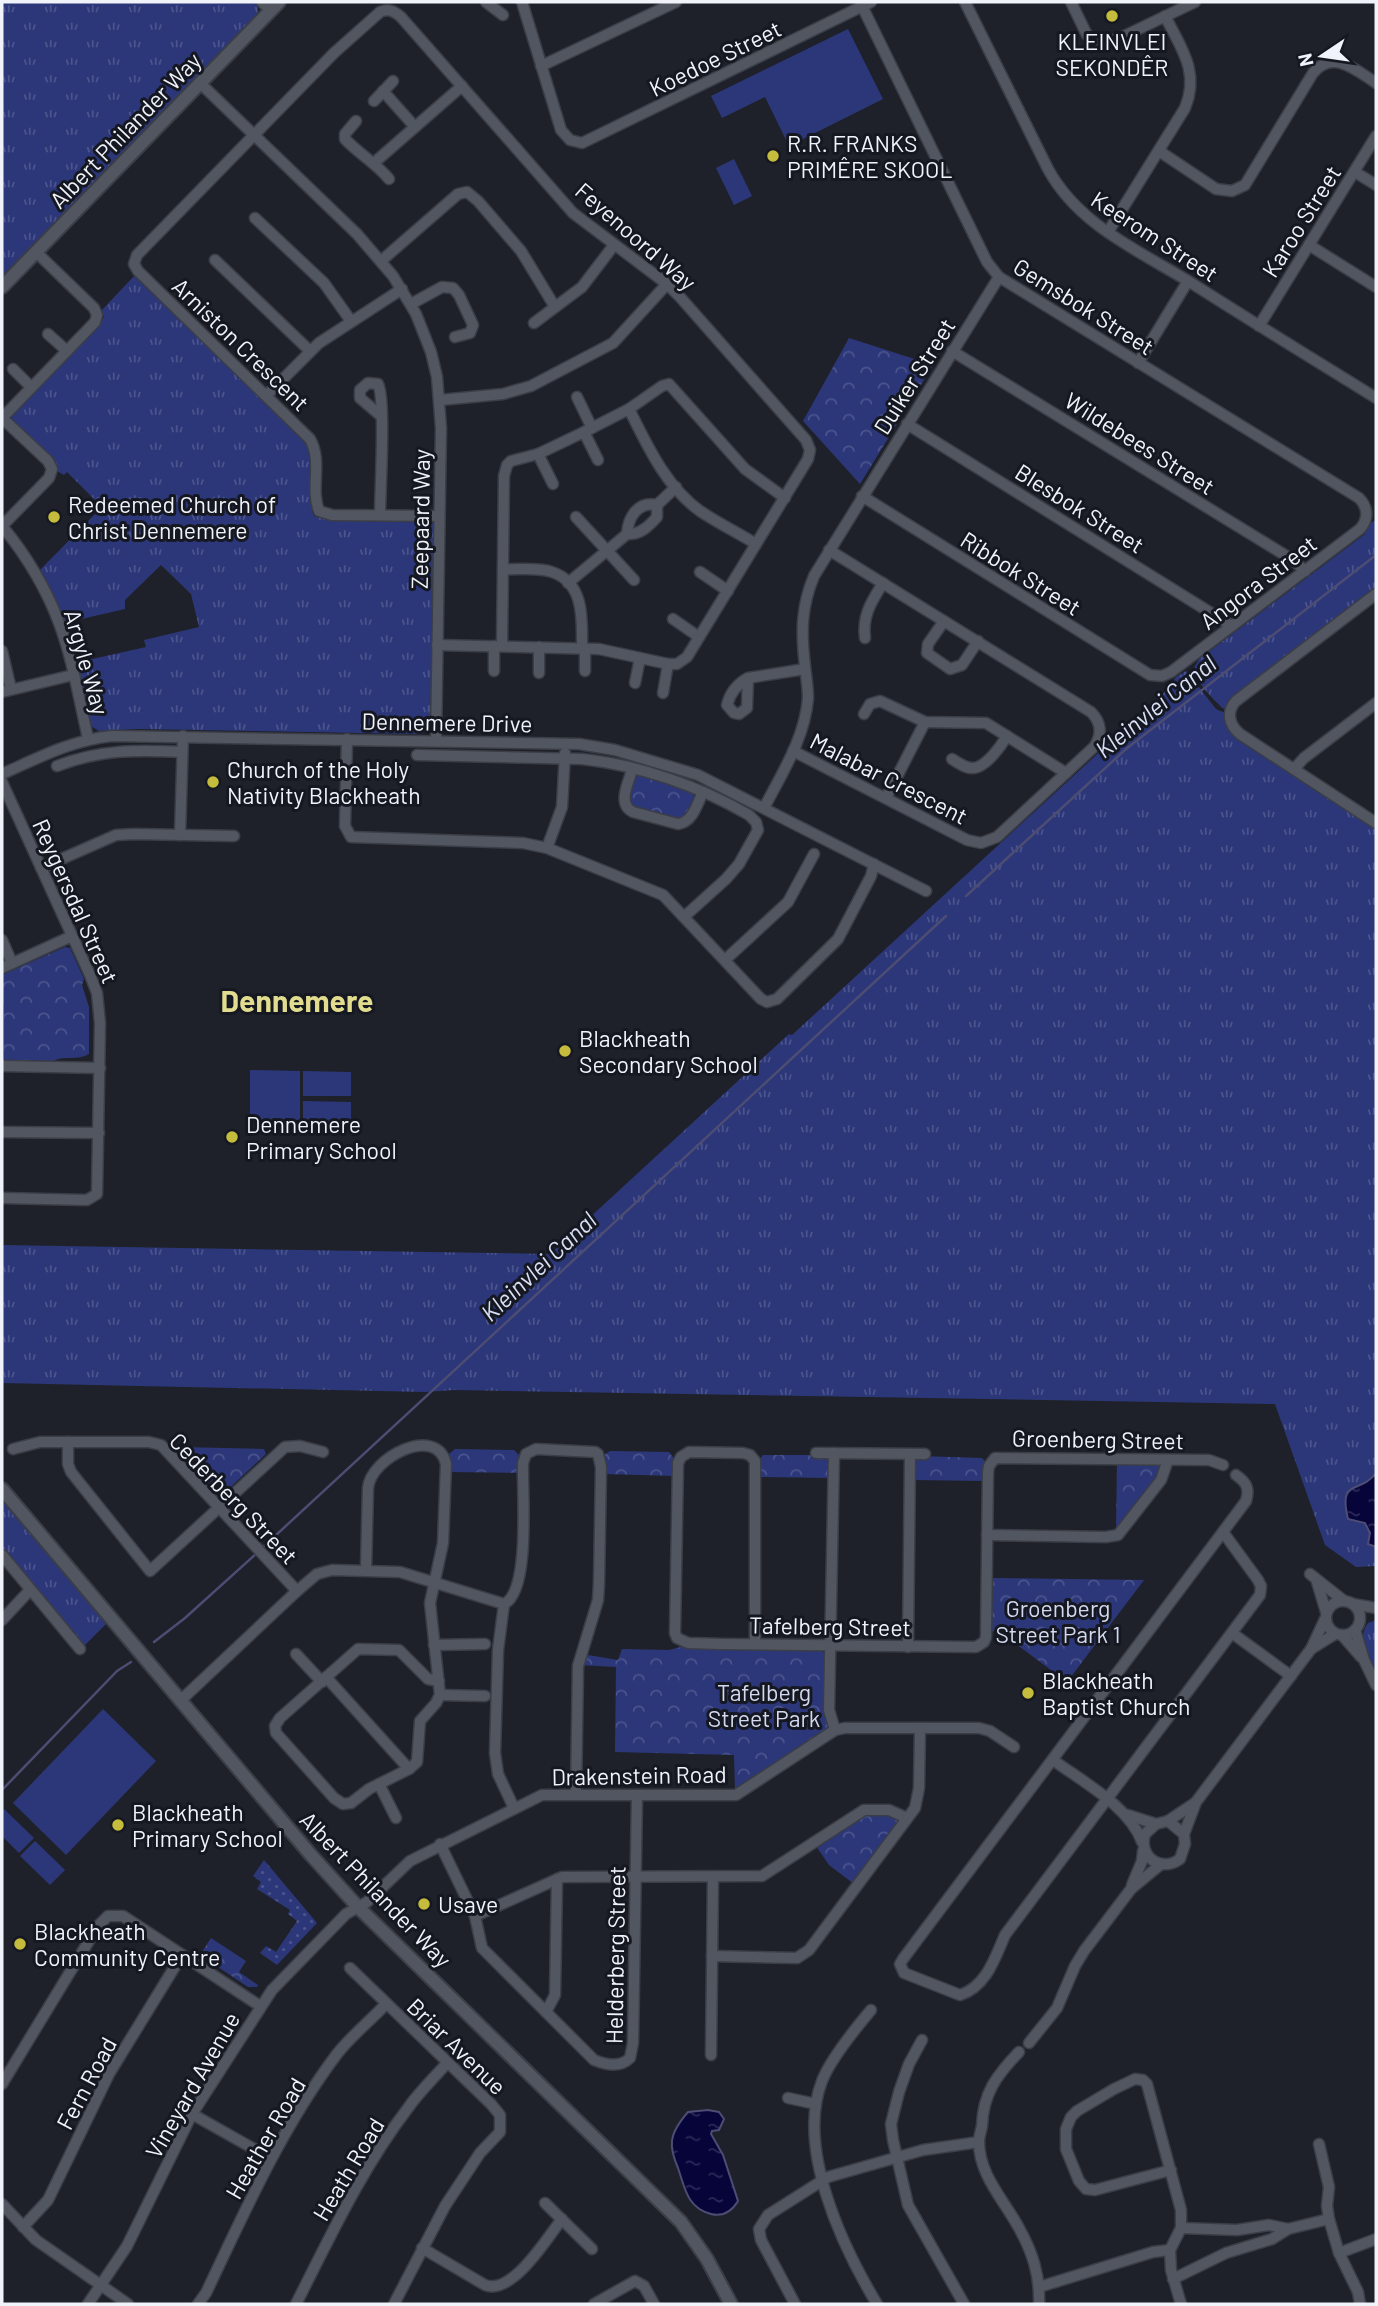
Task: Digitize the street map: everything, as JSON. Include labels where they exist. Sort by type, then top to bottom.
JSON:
[{"type":"street","points":[[486,2],[503,15]]},
{"type":"street","points":[[522,2],[541,66],[676,2]]},
{"type":"street","name":"Keerom Street","points":[[965,2],[1056,183],[1074,206],[1108,232],[1376,398]]},
{"type":"street","points":[[1071,2],[1087,35],[1094,41],[1109,42],[1195,2]]},
{"type":"street","name":"Koedoe Street","points":[[541,66],[561,130],[566,138],[586,143],[867,4]]},
{"type":"street","name":"Gemsbok Street","points":[[867,4],[987,262],[999,277],[1359,498],[1367,511]]},
{"type":"street","name":"Albert Philander Way","points":[[2,287],[200,83],[270,5]]},
{"type":"street","name":"Feyenoord Way","points":[[254,135],[346,41],[386,10],[393,11],[573,212],[667,284],[808,443],[810,457],[687,657],[678,664],[668,664]]},
{"type":"street","points":[[1108,232],[1160,151],[1185,108],[1191,90],[1190,67],[1166,16]]},
{"type":"street","points":[[1160,151],[1216,188],[1224,191],[1238,189],[1245,185],[1323,63],[1335,60],[1376,83]]},
{"type":"street","points":[[374,101],[393,81]]},
{"type":"street","name":"Zeepaard Way","points":[[200,83],[381,261],[411,304],[431,352],[440,400],[436,740]]},
{"type":"street","points":[[375,162],[462,86]]},
{"type":"street","points":[[383,92],[415,127]]},
{"type":"street","points":[[356,121],[345,134],[345,139],[368,161],[375,162],[389,179]]},
{"type":"street","name":"Arniston Crescent","points":[[254,135],[137,255],[134,264],[138,271],[306,435],[317,460],[316,503],[319,511],[332,515],[439,516]]},
{"type":"street","name":"Karoo Street","points":[[1259,326],[1376,136]]},
{"type":"street","points":[[1355,172],[1376,185]]},
{"type":"street","points":[[381,261],[458,194],[467,192],[521,251],[555,307]]},
{"type":"street","points":[[255,218],[324,283],[351,321]]},
{"type":"street","points":[[534,323],[582,287],[614,244]]},
{"type":"street","points":[[1309,245],[1376,287]]},
{"type":"street","points":[[2,526],[52,472],[50,464],[2,418],[95,322],[97,312],[36,251]]},
{"type":"street","points":[[215,260],[310,351]]},
{"type":"street","name":"Duiker Street","points":[[764,808],[793,751],[806,713],[808,695],[802,636],[806,595],[829,550],[999,277]]},
{"type":"street","points":[[1138,363],[1188,281]]},
{"type":"street","points":[[440,400],[503,394],[531,386],[613,343],[667,284]]},
{"type":"street","points":[[411,304],[444,287],[455,290],[469,314],[472,328],[468,334],[455,337]]},
{"type":"street","points":[[267,395],[310,351],[402,289]]},
{"type":"street","points":[[48,334],[66,351]]},
{"type":"street","name":"Wildebees Street","points":[[953,351],[1293,560],[1305,571]]},
{"type":"street","points":[[13,369],[32,387]]},
{"type":"street","points":[[494,671],[503,569],[505,470],[511,461],[538,454],[588,430],[669,384],[745,469],[785,498]]},
{"type":"street","points":[[577,397],[598,460]]},
{"type":"street","points":[[629,409],[652,454],[676,487],[702,512],[757,544]]},
{"type":"street","points":[[380,515],[381,416]]},
{"type":"street","name":"Blesbok Street","points":[[907,424],[1232,626]]},
{"type":"street","points":[[538,454],[554,484]]},
{"type":"street","points":[[627,534],[628,521],[633,514],[647,504],[657,505],[676,487]]},
{"type":"street","name":"Ribbok Street","points":[[862,496],[1150,675],[1162,677]]},
{"type":"street","points":[[568,583],[627,534],[637,533],[651,523],[658,514],[657,505]]},
{"type":"street","name":"Angora Street","points":[[1162,677],[1360,529],[1366,521],[1367,511]]},
{"type":"street","points":[[576,517],[634,580]]},
{"type":"street","name":"Argyle Way","points":[[2,526],[27,560],[55,612],[88,738]]},
{"type":"street","name":"Malabar Crescent","points":[[793,751],[967,840],[981,842],[997,837],[1097,742],[1100,732],[1097,718],[1091,712],[829,550]]},
{"type":"street","points":[[503,569],[550,571],[568,583],[581,604],[585,671]]},
{"type":"street","points":[[700,572],[728,591]]},
{"type":"street","points":[[866,638],[864,628],[867,610],[883,583]]},
{"type":"street","points":[[1375,818],[1237,732],[1231,724],[1230,715],[1236,701],[1376,594]]},
{"type":"street","points":[[673,619],[699,638]]},
{"type":"street","points":[[944,621],[928,644],[927,653],[950,669],[955,670],[962,665],[978,641]]},
{"type":"street","points":[[437,645],[607,650],[668,664],[663,693]]},
{"type":"street","points":[[539,673],[540,647]]},
{"type":"street","points":[[2,652],[7,690],[73,675]]},
{"type":"street","points":[[635,682],[640,658]]},
{"type":"street","points":[[748,678],[805,669]]},
{"type":"street","points":[[864,714],[870,704],[880,701],[925,722],[979,722],[993,726],[1066,773]]},
{"type":"street","points":[[1294,769],[1304,758],[1376,703]]},
{"type":"street","points":[[886,798],[925,722]]},
{"type":"street","points":[[180,835],[183,736]]},
{"type":"street","name":"Dennemere Drive","points":[[2,774],[88,738],[183,736],[566,743],[615,750],[698,775],[926,891]]},
{"type":"street","points":[[952,760],[967,767],[977,767],[996,751],[1007,736]]},
{"type":"street","points":[[347,739],[345,826],[351,837],[514,842],[547,848],[656,891],[668,899],[761,999],[767,1002],[775,1000],[838,939],[871,876],[874,864]]},
{"type":"street","points":[[547,848],[562,807],[566,743]]},
{"type":"street","points":[[57,766],[85,756],[112,751],[182,752]]},
{"type":"street","name":"Dennemere Drive","points":[[417,755],[599,761],[690,786],[749,815],[758,827],[732,873],[685,916]]},
{"type":"street","points":[[632,770],[624,802],[633,812],[681,824],[689,819],[703,792]]},
{"type":"street","name":"Reygersdal Street","points":[[2,782],[90,975],[99,1003],[100,1068],[97,1194],[87,1200],[2,1198]]},
{"type":"street","points":[[41,868],[116,835],[234,836]]},
{"type":"street","points":[[725,960],[788,902],[814,854]]},
{"type":"street","points":[[2,968],[72,936]]},
{"type":"street","points":[[2,940],[12,963]]},
{"type":"street","points":[[2,1066],[100,1068]]},
{"type":"street","points":[[2,1132],[99,1133]]},
{"type":"street","name":"Cederberg Street","points":[[13,1449],[40,1442],[145,1442],[161,1445],[298,1591]]},
{"type":"street","points":[[68,1442],[68,1464],[71,1472],[158,1581]]},
{"type":"street","points":[[150,1571],[285,1447],[308,1447],[323,1451]]},
{"type":"street","points":[[366,1570],[369,1479],[399,1450],[432,1448],[442,1452],[446,1464],[443,1543],[429,1603],[439,1682],[440,1695],[421,1721],[418,1760],[409,1769],[379,1784],[351,1803],[340,1803],[276,1733],[275,1726],[280,1718],[358,1649],[399,1650],[428,1679],[439,1682]]},
{"type":"street","points":[[513,1808],[498,1774],[495,1753],[498,1650],[504,1604],[513,1596],[521,1569],[523,1463],[526,1454],[536,1449],[587,1450],[596,1453],[600,1461],[600,1583],[598,1600],[578,1665],[576,1794]]},
{"type":"street","name":"Tafelberg Street","points":[[755,1644],[757,1468],[753,1457],[739,1452],[689,1452],[681,1457],[678,1463],[675,1629],[679,1640],[688,1643],[908,1647],[970,1648],[981,1645]]},
{"type":"street","points":[[816,1453],[910,1456],[926,1454]]},
{"type":"street","points":[[834,1453],[830,1710],[835,1730]]},
{"type":"street","points":[[908,1647],[910,1456]]},
{"type":"street","name":"Groenberg Street","points":[[981,1645],[986,1637],[989,1466],[995,1458],[1209,1460],[1223,1465]]},
{"type":"street","points":[[987,1535],[1118,1535],[1161,1480],[1168,1460]]},
{"type":"street","points":[[1223,1532],[1258,1580],[1261,1589],[1258,1598],[1005,1936],[992,1966],[974,1988],[967,1993],[954,1995],[904,1973],[900,1965],[903,1959],[1246,1501],[1248,1486],[1236,1475]]},
{"type":"street","name":"Albert Philander Way","points":[[2,1489],[358,1907],[681,2222],[708,2259],[732,2304]]},
{"type":"street","points":[[2,1555],[80,1649]]},
{"type":"street","points":[[180,1701],[322,1572],[400,1572],[504,1604]]},
{"type":"street","points":[[1364,1660],[1339,1634],[1327,1626],[1313,1577],[1358,1609],[1364,1660],[1376,1685]]},
{"type":"street","points":[[2,1620],[30,1590]]},
{"type":"street","points":[[1053,1760],[1124,1813],[1139,1833],[1147,1857],[1160,1865],[1168,1865],[1180,1859],[1185,1844],[1184,1834],[1196,1802],[1311,1649],[1333,1604],[1348,1602],[1376,1608]]},
{"type":"street","points":[[1311,1649],[1376,1615]]},
{"type":"street","points":[[1232,1633],[1291,1676]]},
{"type":"street","points":[[434,1645],[485,1644]]},
{"type":"street","points":[[296,1654],[324,1679],[409,1769]]},
{"type":"street","points":[[440,1695],[485,1696]]},
{"type":"street","name":"Drakenstein Road","points":[[358,1907],[367,1902],[410,1861],[542,1795],[736,1795],[835,1730],[849,1727],[985,1729],[1014,1747]]},
{"type":"street","points":[[712,1956],[797,1958],[805,1954],[917,1802],[920,1728]]},
{"type":"street","points":[[379,1784],[396,1818]]},
{"type":"street","name":"Helderberg Street","points":[[440,1844],[475,1916],[482,1948],[594,2060],[621,2064],[630,2058],[633,2043],[637,1795]]},
{"type":"street","points":[[1028,2043],[1057,2008],[1084,1951],[1130,1889],[1142,1861],[1144,1835],[1156,1824],[1168,1821],[1196,1802]]},
{"type":"street","points":[[475,1916],[562,1877],[762,1876],[864,1810],[889,1810],[907,1818]]},
{"type":"street","points":[[1124,1813],[1156,1824]]},
{"type":"street","points":[[1168,1821],[1184,1834]]},
{"type":"street","points":[[1130,1889],[1160,1865]]},
{"type":"street","points":[[710,2055],[713,1877]]},
{"type":"street","points":[[546,2012],[555,1995],[557,1880]]},
{"type":"street","name":"Vineyard Avenue","points":[[88,2304],[102,2286],[138,2224],[192,2114],[260,2006],[320,1939],[346,1914],[358,1907]]},
{"type":"street","points":[[2,2084],[98,1926],[105,1918],[113,1915],[123,1916],[260,2006]]},
{"type":"street","name":"Fern Road","points":[[23,2227],[48,2200],[109,2074],[182,1955]]},
{"type":"street","name":"Briar Avenue","points":[[350,1968],[500,2115],[500,2132],[466,2172],[422,2248],[394,2304]]},
{"type":"street","name":"Heather Road","points":[[198,2304],[206,2293],[270,2158],[338,2053],[386,2004]]},
{"type":"street","points":[[871,2010],[822,2079],[814,2113],[814,2143],[822,2181],[845,2244],[858,2274],[877,2304]]},
{"type":"street","points":[[922,2040],[909,2064],[891,2124],[904,2192],[914,2217],[964,2304]]},
{"type":"street","points":[[1019,2052],[993,2084],[982,2109],[979,2142],[987,2176],[1019,2226],[1030,2250],[1037,2270],[1039,2304]]},
{"type":"street","name":"Heath Road","points":[[296,2304],[341,2215],[376,2154],[409,2106],[447,2063]]},
{"type":"street","points":[[1171,2170],[1091,2190],[1083,2188],[1065,2146],[1065,2133],[1074,2113],[1135,2079],[1143,2080],[1147,2084],[1171,2170],[1181,2210],[1181,2228],[1170,2250],[1173,2279],[1181,2304]]},
{"type":"street","points":[[788,2098],[816,2104]]},
{"type":"street","points":[[192,2114],[270,2158]]},
{"type":"street","points":[[795,2304],[761,2240],[759,2229],[768,2215],[822,2181],[851,2169],[923,2150],[979,2142]]},
{"type":"street","points":[[1319,2144],[1329,2187],[1329,2219],[1339,2253],[1358,2292],[1360,2304]]},
{"type":"street","points":[[545,2203],[592,2249]]},
{"type":"street","points":[[2,2204],[36,2240],[128,2304]]},
{"type":"street","points":[[422,2248],[485,2285],[500,2287],[521,2272],[562,2219]]},
{"type":"street","points":[[1173,2279],[1227,2253],[1277,2237],[1289,2229],[1329,2219]]},
{"type":"street","points":[[1181,2228],[1237,2230],[1272,2225],[1289,2229]]},
{"type":"street","points":[[1255,2227],[1259,2243]]},
{"type":"street","points":[[1339,2253],[1376,2239]]},
{"type":"street","points":[[1039,2287],[1153,2252],[1170,2250]]},
{"type":"street","points":[[594,2304],[635,2281],[644,2286],[654,2304]]},
{"type":"green space","points":[[2,2],[256,2],[258,8],[257,16],[2,277]]},
{"type":"green space","points":[[848,29],[883,99],[789,146],[765,97],[722,118],[711,96]]},
{"type":"green space","points":[[734,159],[752,196],[734,205],[716,168]]},
{"type":"green space","points":[[136,274],[306,439],[313,460],[314,516],[426,519],[434,524],[432,717],[427,731],[419,734],[138,729],[99,731],[89,725],[76,665],[79,662],[146,647],[144,640],[199,627],[191,594],[161,565],[125,600],[125,609],[64,623],[38,572],[102,507],[67,472],[64,475],[57,471],[11,421],[13,411],[104,317],[101,311]]},
{"type":"green space","points":[[849,338],[933,365],[860,484],[803,421]]},
{"type":"green space","points":[[1376,520],[1376,589],[1233,698],[1226,710],[1223,708],[1207,692],[1195,674],[1194,669],[1199,659],[1365,534],[1363,530]]},
{"type":"green space","points":[[1186,671],[1216,709],[1225,713],[1225,718],[1376,827],[1376,1473],[1369,1482],[1358,1485],[1345,1502],[1349,1519],[1365,1523],[1369,1527],[1369,1538],[1373,1547],[1376,1547],[1376,1566],[1356,1567],[1325,1545],[1275,1404],[2,1383],[2,1245],[550,1254],[1168,689],[1176,677]]},
{"type":"green space","points":[[640,775],[679,785],[693,792],[695,801],[683,820],[632,808],[628,798],[634,778]]},
{"type":"green space","points":[[65,947],[70,948],[84,979],[82,985],[89,1007],[89,1054],[53,1061],[4,1060],[2,975]]},
{"type":"green space","points":[[250,1070],[300,1071],[300,1120],[250,1120]]},
{"type":"green space","points":[[303,1071],[351,1072],[351,1096],[303,1096]]},
{"type":"green space","points":[[303,1101],[351,1102],[351,1126],[303,1126]]},
{"type":"green space","points":[[177,1449],[264,1449],[266,1454],[221,1496],[179,1453]]},
{"type":"green space","points":[[455,1449],[514,1450],[520,1456],[520,1473],[448,1472],[449,1454]]},
{"type":"green space","points":[[610,1451],[669,1452],[675,1460],[675,1476],[605,1474],[604,1455]]},
{"type":"green space","points":[[763,1455],[826,1455],[830,1459],[830,1478],[759,1477],[760,1459]]},
{"type":"green space","points":[[920,1456],[982,1458],[986,1463],[985,1481],[914,1480],[915,1461]]},
{"type":"green space","points":[[1117,1462],[1158,1464],[1161,1474],[1116,1532]]},
{"type":"green space","points":[[2,1495],[108,1622],[82,1648],[2,1550]]},
{"type":"green space","name":"Groenberg Street Park 1","points":[[990,1578],[1144,1580],[1067,1682],[997,1630],[989,1633]]},
{"type":"green space","points":[[1376,1620],[1376,1675],[1364,1649],[1363,1635],[1368,1623]]},
{"type":"green space","name":"Tafelberg Street Park","points":[[684,1646],[820,1649],[826,1655],[828,1729],[735,1791],[734,1755],[615,1752],[616,1667],[579,1665],[582,1654],[618,1660],[622,1649],[669,1650]]},
{"type":"green space","points":[[103,1709],[156,1761],[66,1855],[13,1803]]},
{"type":"green space","points":[[4,1809],[34,1838],[19,1853],[2,1836]]},
{"type":"green space","points":[[867,1812],[896,1816],[899,1824],[854,1884],[829,1865],[816,1846]]},
{"type":"green space","points":[[35,1841],[65,1870],[50,1885],[20,1856]]},
{"type":"green space","points":[[264,1860],[317,1923],[277,1965],[260,1953],[266,1946],[276,1952],[297,1921],[288,1914],[290,1910],[257,1889],[261,1882],[253,1876]]},
{"type":"green space","points":[[211,1938],[246,1961],[239,1972],[258,1985],[257,1987],[248,1987],[200,1955]]},
{"type":"water","points":[[1376,1473],[1376,1547],[1368,1544],[1370,1533],[1365,1523],[1348,1519],[1346,1497],[1352,1488],[1370,1480]]},
{"type":"water","points":[[688,2112],[719,2112],[724,2119],[719,2130],[712,2131],[711,2134],[723,2155],[738,2201],[730,2210],[719,2215],[703,2211],[692,2202],[685,2190],[672,2148],[674,2133]]},
{"type":"waterway","name":"Kleinvlei Canal","points":[[966,896],[1126,749],[1376,555]]},
{"type":"waterway","name":"Kleinvlei Canal","points":[[262,1548],[946,916]]},
{"type":"waterway","name":"Kleinvlei Canal","points":[[154,1642],[185,1618],[257,1553]]},
{"type":"waterway","name":"Kleinvlei Canal","points":[[2,1790],[117,1671],[131,1662]]},
{"type":"place","name":"KLEINVLEI SEKONDÊR","points":[[1112,16]]},
{"type":"place","name":"R.R. FRANKS PRIMÊRE SKOOL","points":[[773,156]]},
{"type":"place","name":"Redeemed Church of Christ Dennemere","points":[[54,517]]},
{"type":"place","name":"Church of the Holy Nativity Blackheath","points":[[213,782]]},
{"type":"place","name":"Blackheath Secondary School","points":[[565,1051]]},
{"type":"place","name":"Dennemere Primary School","points":[[232,1137]]},
{"type":"place","name":"Blackheath Baptist Church","points":[[1028,1693]]},
{"type":"place","name":"Blackheath Primary School","points":[[118,1825]]},
{"type":"place","name":"Usave","points":[[424,1904]]},
{"type":"place","name":"Blackheath Community Centre","points":[[20,1944]]},
{"type":"district","name":"Dennemere","points":[[297,1000]]}]
